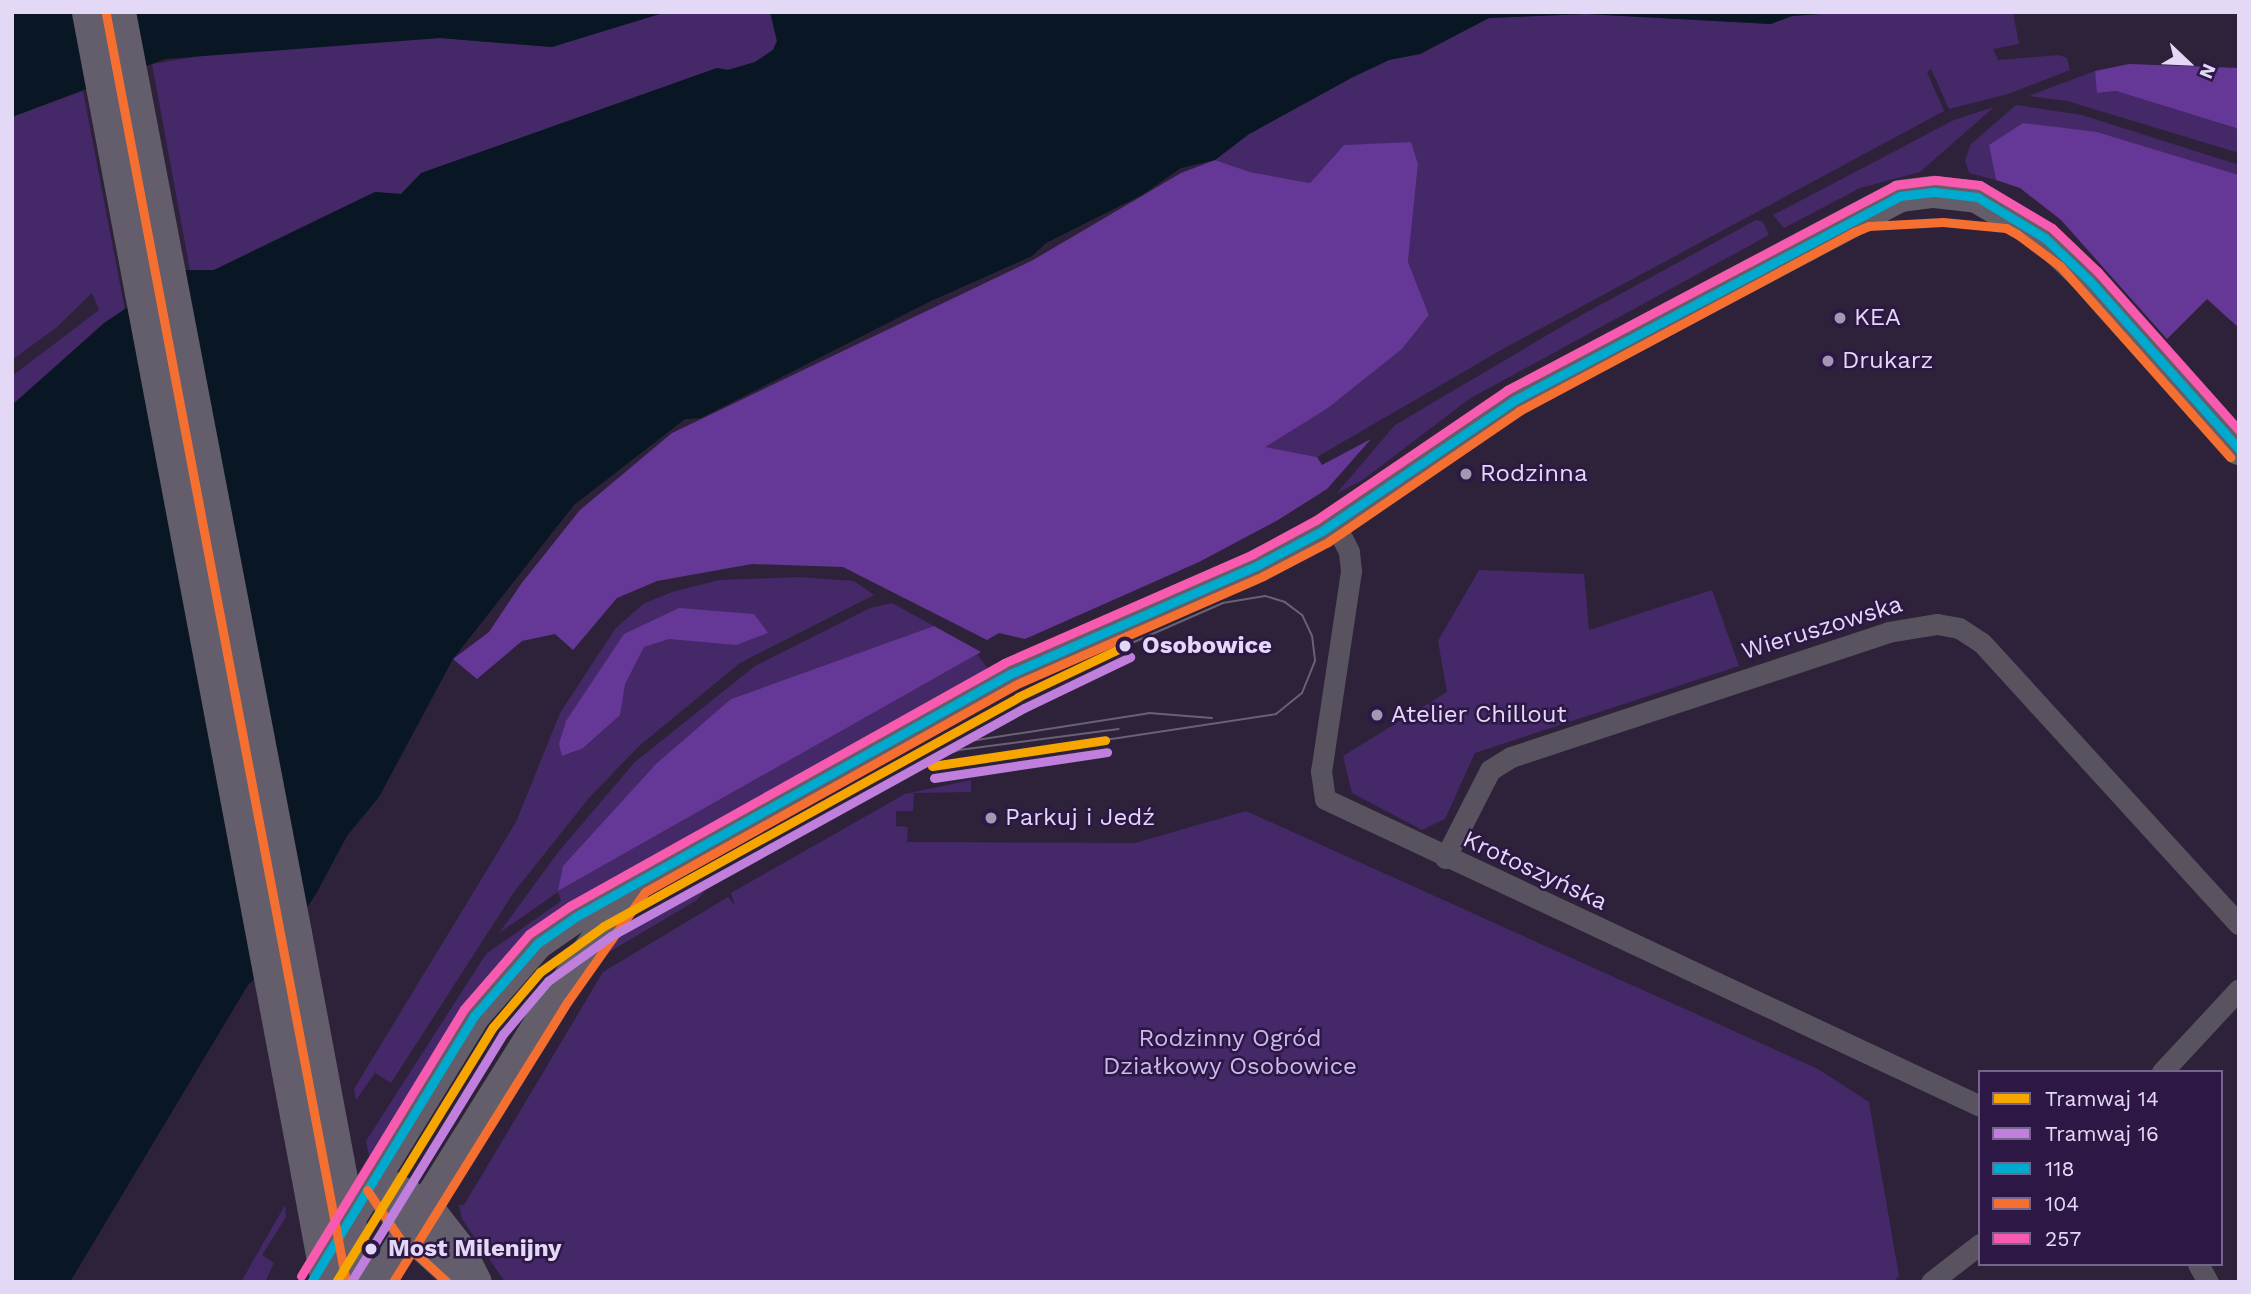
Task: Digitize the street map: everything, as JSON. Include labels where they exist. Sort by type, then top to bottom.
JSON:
[{"type":"main road","points":[[89,12],[328,1282]]},
{"type":"main road","points":[[118,12],[359,1282]]},
{"type":"main road","points":[[375,1180],[416,1218],[456,1247],[474,1282]]},
{"type":"main road","points":[[416,1218],[466,1282]]},
{"type":"street","points":[[311,1282],[474,1016],[505,976],[538,943],[637,883],[1010,674],[1258,565],[1335,524],[1435,450],[1513,401],[1900,196],[1935,192],[1977,197],[2010,216],[2068,257],[2239,449]]},
{"type":"street","name":"Krotoszyńska","points":[[1335,524],[1349,552],[1351,571],[1321,771],[1325,799],[1445,858],[1978,1105]]},
{"type":"street","name":"Wieruszowska","points":[[1445,858],[1490,770],[1511,757],[1888,632],[1937,624],[1959,628],[1982,643],[2239,924]]},
{"type":"street","points":[[377,1282],[558,994],[637,883]]},
{"type":"street","points":[[2164,1070],[2239,989]]},
{"type":"street","points":[[1931,1282],[1978,1246]]},
{"type":"street","points":[[2199,1266],[2208,1282]]},
{"type":"green space","points":[[666,12],[770,12],[777,41],[773,50],[755,62],[728,70],[717,68],[422,173],[401,194],[375,192],[214,270],[190,270],[152,64],[237,50],[440,38],[552,47]]},
{"type":"green space","points":[[1848,12],[2013,12],[2019,44],[1993,49],[1998,60],[2059,55],[2067,58],[2070,70],[2008,94],[1949,109],[1931,69],[1927,72],[1944,111],[1501,350],[1317,457],[1264,447],[1328,408],[1402,349],[1429,315],[1408,262],[1418,164],[1411,143],[1344,145],[1310,183],[1250,172],[1215,160],[1249,134],[1353,77],[1389,60],[1420,54],[1489,18],[1586,14],[1771,24],[1792,16]]},
{"type":"green space","points":[[2095,71],[2098,93],[2116,91],[2239,129],[2239,153],[2067,101],[2029,96]]},
{"type":"green space","points":[[83,91],[125,310],[12,405],[12,376],[99,310],[92,293],[57,327],[12,360],[12,117]]},
{"type":"green space","points":[[2016,105],[2082,115],[2239,165],[2239,175],[2097,132],[1989,145],[1996,180],[1969,173],[1965,160],[1971,144]]},
{"type":"green space","points":[[1994,107],[1920,172],[1860,188],[1784,228],[1773,215],[1954,120]]},
{"type":"green space","points":[[1756,220],[1763,222],[1769,235],[1469,399],[1364,479],[1336,494],[1395,425],[1578,317]]},
{"type":"green space","points":[[1479,570],[1584,574],[1589,630],[1712,590],[1739,666],[1475,753],[1445,819],[1422,830],[1352,793],[1343,756],[1447,692],[1438,641]]},
{"type":"green space","points":[[800,577],[854,581],[874,595],[740,663],[639,746],[589,798],[514,892],[391,1083],[375,1073],[356,1100],[354,1089],[516,822],[560,713],[615,629],[643,604],[672,592],[719,580]]},
{"type":"green space","points":[[892,603],[934,626],[731,699],[558,891],[977,654],[989,670],[565,912],[371,1165],[366,1141],[486,954],[561,901],[558,892],[499,933],[559,851],[635,762],[755,666],[870,608]]},
{"type":"green space","name":"Rodzinny Ogród Działkowy Osobowice","points":[[971,780],[971,792],[914,793],[913,811],[896,811],[896,826],[908,827],[907,842],[1135,843],[1246,811],[1818,1069],[1869,1102],[1899,1276],[1893,1282],[505,1282],[462,1219],[459,1205],[464,1205],[603,972],[728,897],[735,906],[731,893],[905,794]]},
{"type":"green space","points":[[709,886],[697,900],[604,955],[446,1200],[600,949]]},
{"type":"green space","points":[[285,1205],[286,1217],[262,1255],[274,1263],[265,1282],[241,1282]]},
{"type":"shaded area","points":[[2129,64],[2239,68],[2239,129],[2116,91],[2097,93],[2095,71]]},
{"type":"shaded area","points":[[2023,123],[2097,132],[2239,175],[2239,328],[2207,299],[2167,339],[2061,220],[2020,188],[1996,180],[1989,145]]},
{"type":"shaded area","points":[[1411,142],[1418,164],[1408,262],[1429,315],[1402,349],[1328,408],[1265,447],[1317,457],[1322,465],[1371,439],[1327,489],[1278,520],[1199,562],[1025,639],[999,633],[987,640],[843,567],[752,564],[657,581],[617,598],[573,650],[555,634],[522,641],[477,679],[453,659],[489,632],[521,584],[580,510],[672,433],[1033,260],[1181,173],[1215,160],[1250,172],[1310,183],[1344,145]]},
{"type":"shaded area","points":[[679,608],[754,614],[768,633],[736,645],[669,639],[644,647],[625,684],[620,715],[583,748],[562,756],[559,744],[566,721],[624,634]]},
{"type":"shaded area","points":[[934,626],[981,652],[558,891],[563,866],[656,764],[731,699]]},
{"type":"water","points":[[12,12],[666,12],[552,47],[440,38],[165,59],[12,117]]},
{"type":"water","points":[[770,12],[1848,12],[1792,16],[1771,24],[1586,14],[1489,18],[1420,54],[1389,60],[1353,77],[1249,134],[1215,160],[1181,168],[1142,195],[1046,243],[1032,256],[931,301],[701,418],[685,419],[574,505],[453,659],[379,797],[347,836],[316,894],[267,967],[248,985],[70,1282],[12,1282],[12,405],[104,323],[183,270],[214,270],[375,192],[401,194],[421,173],[717,68],[728,70],[755,62],[773,50],[777,41]]},
{"type":"tram line","points":[[1105,740],[1276,714],[1302,693],[1315,660],[1312,636],[1302,615],[1285,602],[1265,596],[1223,603],[1125,646]]},
{"type":"tram line","name":"14","points":[[336,1282],[493,1027],[540,972],[604,926],[1018,697],[1125,646]]},
{"type":"tram line","name":"16","points":[[351,1282],[503,1034],[548,981],[611,936],[1024,708],[1130,657]]},
{"type":"tram line","points":[[958,743],[1149,713],[1212,718]]},
{"type":"tram line","points":[[891,780],[924,762],[959,750],[1119,729]]},
{"type":"tram line","name":"14","points":[[932,766],[1105,740]]},
{"type":"tram line","name":"16","points":[[934,778],[1107,752]]},
{"type":"transit line","name":"104","points":[[106,14],[346,1282]]},
{"type":"transit line","name":"257","points":[[301,1276],[464,1009],[529,934],[570,906],[1004,663],[1253,554],[1316,520],[1507,390],[1895,185],[1935,180],[1980,185],[2052,228],[2098,272],[2239,430]]},
{"type":"transit line","name":"118","points":[[311,1282],[474,1016],[538,943],[577,916],[1010,674],[1258,565],[1322,531],[1513,401],[1900,196],[1935,192],[1977,197],[2045,238],[2089,280],[2239,449]]},
{"type":"transit line","name":"104","points":[[393,1282],[568,1001],[645,892],[1015,685],[1263,576],[1328,542],[1519,411],[1854,232],[1869,226],[1943,222],[2006,228],[2017,234],[2060,266],[2230,457]]},
{"type":"transit line","name":"104","points":[[367,1190],[400,1239],[447,1282]]},
{"type":"place","name":"KEA","points":[[1840,318]]},
{"type":"place","name":"Drukarz","points":[[1828,361]]},
{"type":"place","name":"Rodzinna","points":[[1466,474]]},
{"type":"place","name":"Osobowice","points":[[1125,646]]},
{"type":"place","name":"Atelier Chillout","points":[[1377,715]]},
{"type":"place","name":"Parkuj i Jedź","points":[[991,818]]},
{"type":"place","name":"Most Milenijny","points":[[371,1249]]}]
